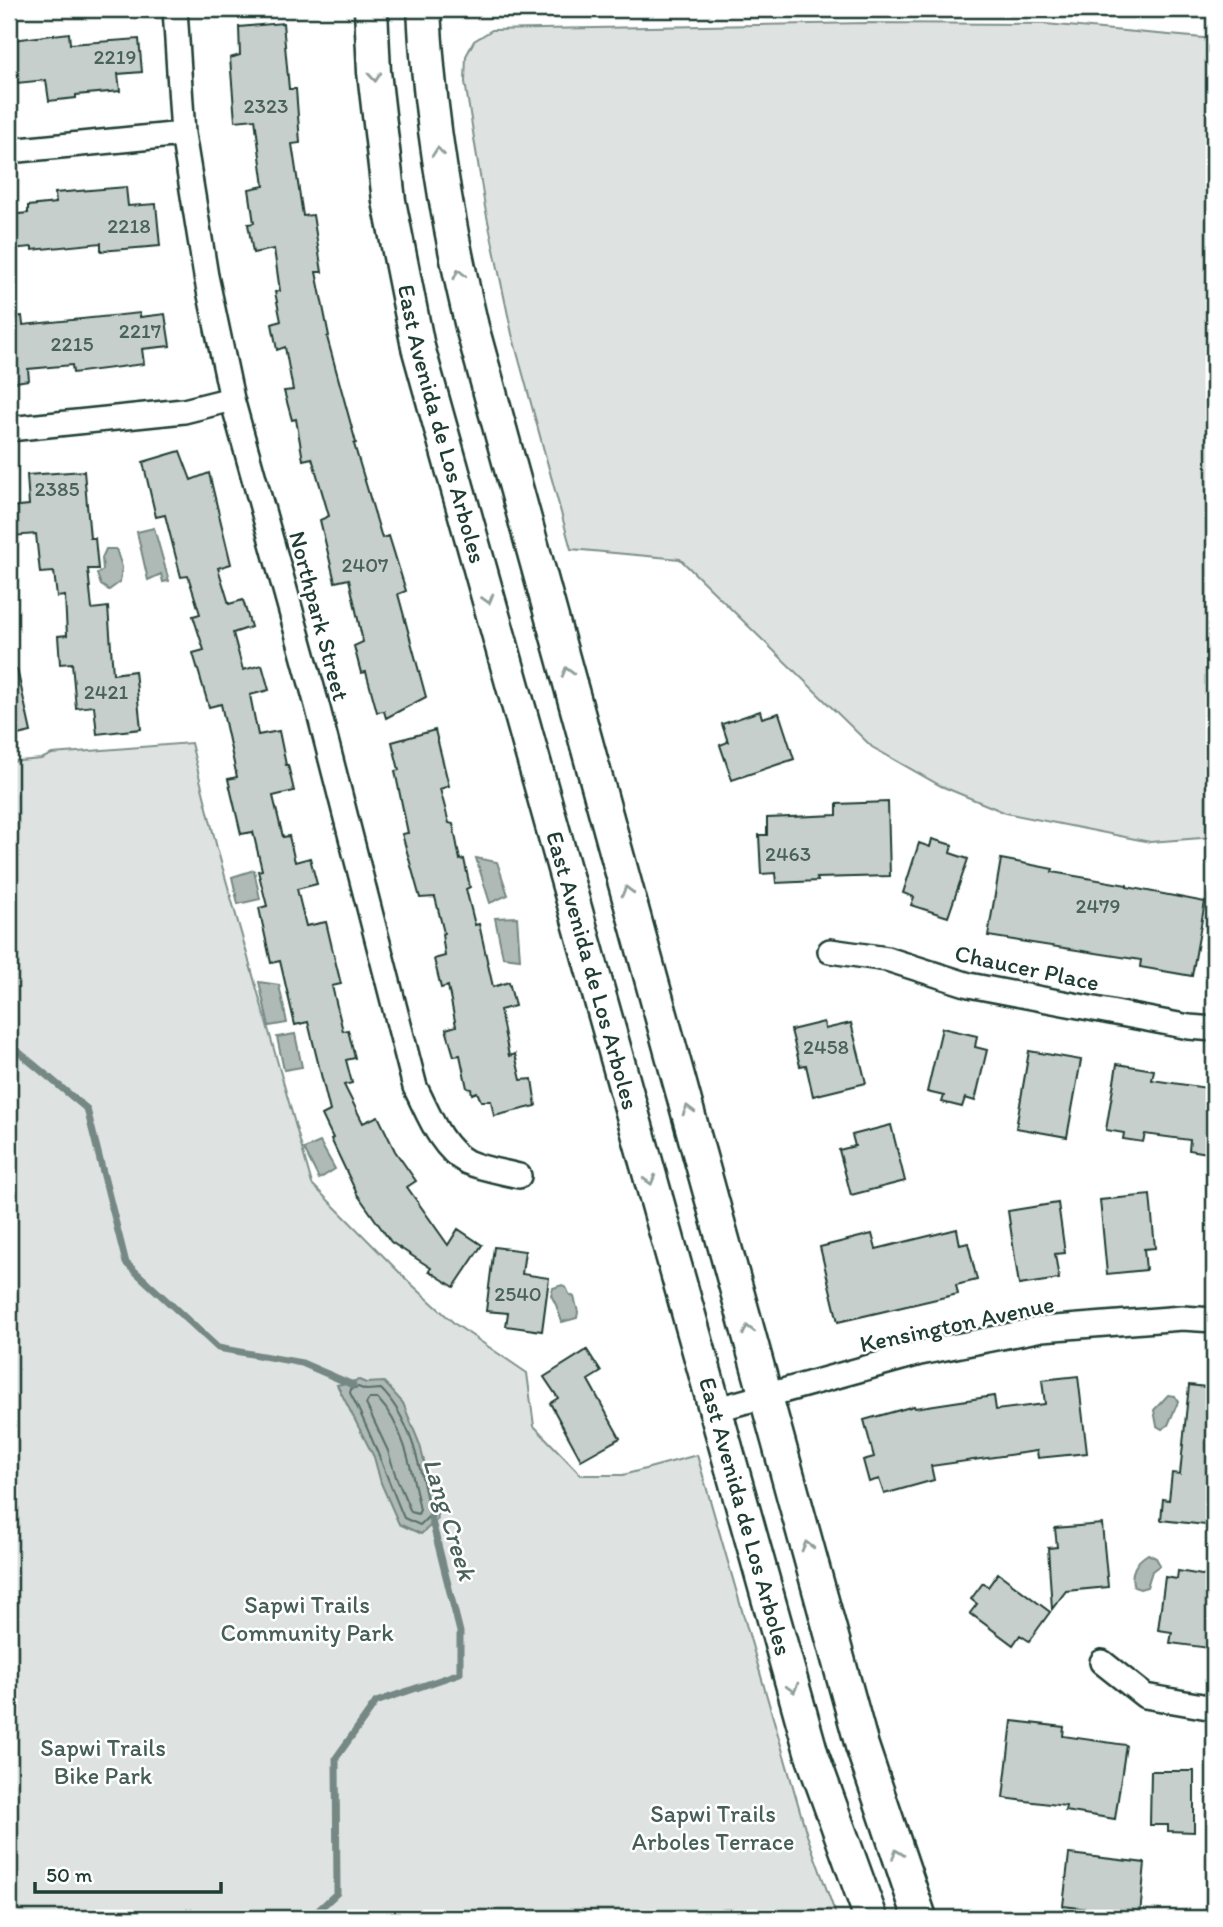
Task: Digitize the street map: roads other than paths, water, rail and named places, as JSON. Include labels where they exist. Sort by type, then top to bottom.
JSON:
[{"type":"main road","name":"East Avenida de Los Arboles","points":[[371,9],[374,72],[389,201],[418,347],[811,1755],[871,1918]]},
{"type":"main road","name":"East Avenida de Los Arboles","points":[[424,9],[425,44],[440,175],[472,327],[862,1746],[920,1918]]},
{"type":"street","name":"Northpark Street","points":[[175,9],[183,134],[206,276],[232,399],[317,705],[415,1087],[438,1132],[452,1151],[467,1161],[520,1177]]},
{"type":"street","points":[[9,151],[183,134]]},
{"type":"street","points":[[9,429],[184,411],[232,399]]},
{"type":"street","name":"Chaucer Place","points":[[830,951],[887,959],[969,985],[1189,1027],[1214,1029]]},
{"type":"street","name":"Kensington Avenue","points":[[714,1410],[920,1353],[1042,1329],[1182,1318],[1214,1320]]},
{"type":"street","points":[[1102,1662],[1145,1696],[1214,1708]]},
{"type":"water","points":[[154,528],[169,581],[163,582],[161,574],[148,580],[137,532]]},
{"type":"water","points":[[106,549],[116,549],[122,567],[120,582],[109,590],[101,585],[97,574],[103,570],[102,558]]},
{"type":"water","points":[[476,858],[497,862],[508,895],[490,903]]},
{"type":"water","points":[[254,870],[260,899],[238,904],[232,877]]},
{"type":"water","points":[[517,917],[520,959],[503,957],[495,918]]},
{"type":"water","points":[[259,982],[279,985],[287,1023],[269,1026]]},
{"type":"water","points":[[9,1007],[18,1040],[9,1057]]},
{"type":"water","points":[[295,1034],[302,1067],[284,1070],[277,1037]]},
{"type":"water","points":[[320,1142],[335,1169],[319,1179],[304,1149]]},
{"type":"water","points":[[562,1285],[574,1297],[578,1312],[577,1318],[562,1322],[551,1295],[553,1288]]},
{"type":"water","points":[[359,1380],[366,1383],[384,1382],[403,1403],[420,1445],[438,1519],[421,1534],[399,1524],[381,1483],[374,1457],[337,1385]]},
{"type":"water","points":[[1168,1395],[1175,1396],[1178,1402],[1168,1425],[1162,1429],[1157,1426],[1154,1410]]},
{"type":"water","points":[[1148,1554],[1156,1558],[1160,1565],[1152,1571],[1147,1587],[1140,1589],[1134,1587],[1133,1572],[1140,1560]]},
{"type":"waterway","name":"Lang Creek","points":[[9,1044],[87,1109],[126,1263],[218,1348],[302,1363],[353,1385]]},
{"type":"waterway","name":"Lang Creek","points":[[310,1918],[337,1893],[336,1758],[376,1702],[460,1673],[460,1632],[431,1517]]},
{"type":"park label","name":"Sapwi Trails Community Park","points":[[307,1619]]},
{"type":"park label","name":"Sapwi Trails Bike Park","points":[[103,1762]]},
{"type":"park label","name":"Sapwi Trails Arboles Terrace","points":[[713,1828]]}]
